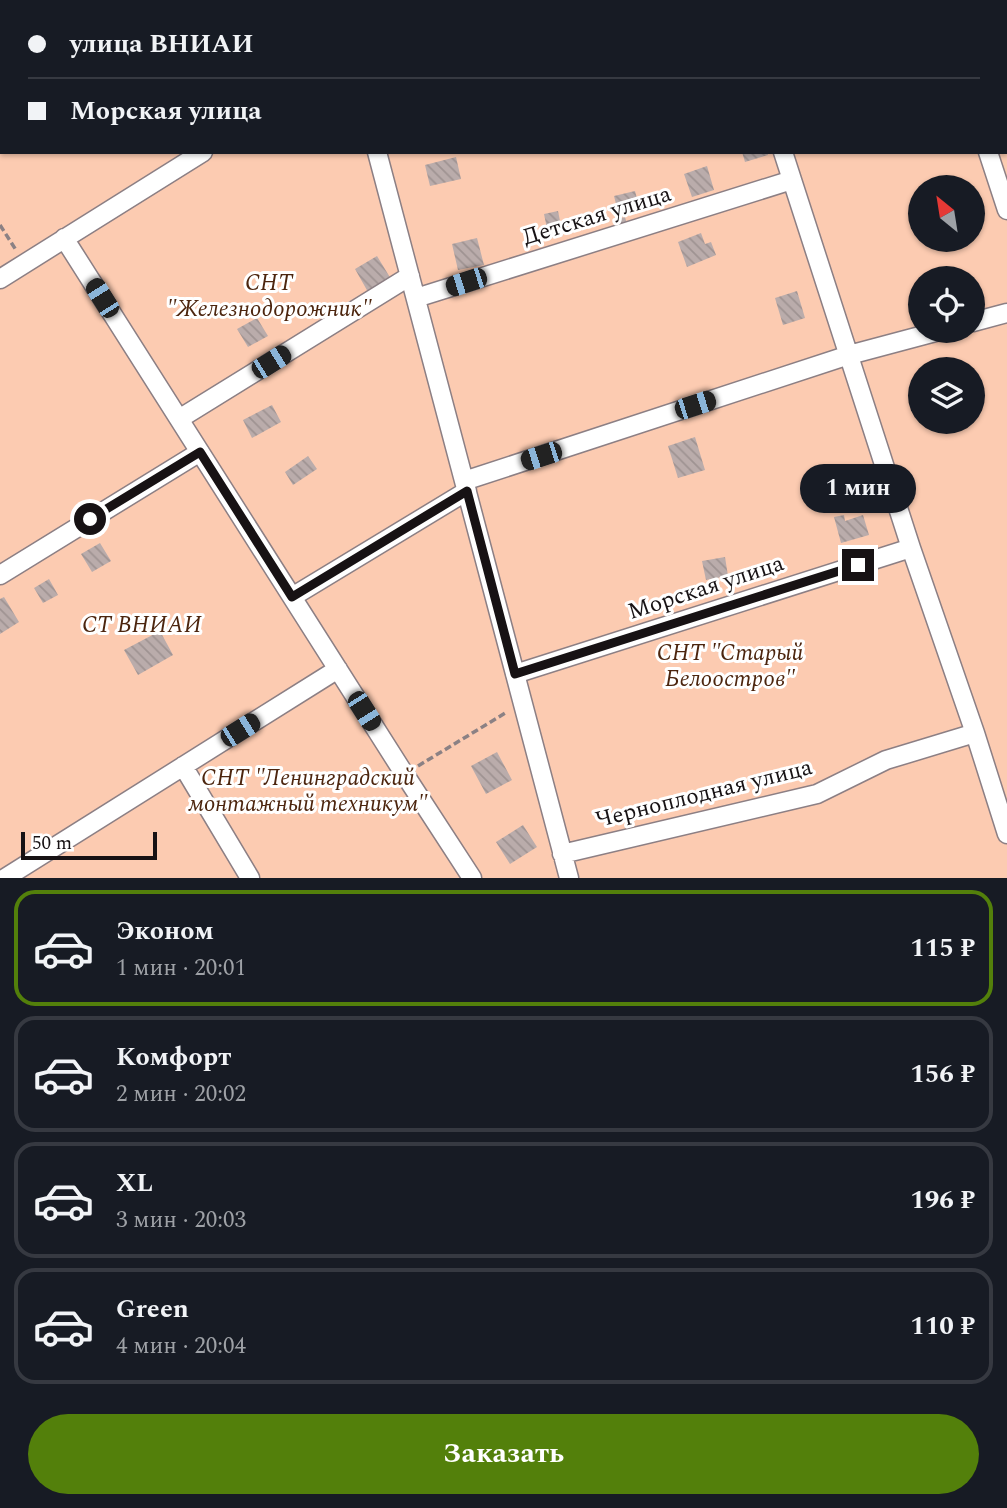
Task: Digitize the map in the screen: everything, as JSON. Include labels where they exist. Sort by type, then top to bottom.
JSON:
[{"type":"street","points":[[0,279],[200,154]]},
{"type":"street","points":[[378,154],[569,878]]},
{"type":"street","points":[[784,154],[1007,834]]},
{"type":"street","points":[[989,154],[1007,210]]},
{"type":"street","name":"Детская улица","points":[[416,298],[792,180]]},
{"type":"street","points":[[65,239],[472,878]]},
{"type":"street","points":[[179,419],[410,276]]},
{"type":"street","points":[[985,319],[1007,313]]},
{"type":"street","points":[[292,597],[465,486],[849,355],[908,339]]},
{"type":"street","points":[[0,575],[200,452]]},
{"type":"street","name":"Морская улица","points":[[515,674],[911,548]]},
{"type":"street","points":[[11,876],[338,669]]},
{"type":"street","name":"Черноплодная улица","points":[[562,854],[817,794],[886,760],[975,733]]},
{"type":"street","points":[[183,766],[250,878]]},
{"type":"path","points":[[0,225],[24,264]]},
{"type":"path","points":[[405,775],[522,703]]},
{"type":"green space","points":[[0,154],[1007,154],[1007,878],[0,878]]},
{"type":"building","points":[[743,154],[768,155],[745,162]]},
{"type":"building","points":[[456,157],[461,179],[430,186],[425,165]]},
{"type":"building","points":[[707,166],[714,190],[692,197],[684,174]]},
{"type":"building","points":[[635,191],[640,210],[619,216],[614,196]]},
{"type":"building","points":[[558,211],[563,236],[549,238],[544,214]]},
{"type":"building","points":[[625,217],[628,228],[620,230],[617,219]]},
{"type":"building","points":[[701,233],[705,244],[711,242],[716,255],[687,267],[678,242]]},
{"type":"building","points":[[477,238],[484,265],[458,270],[452,244]]},
{"type":"building","points":[[377,256],[391,279],[368,292],[355,269]]},
{"type":"building","points":[[797,291],[805,318],[783,325],[775,298]]},
{"type":"building","points":[[257,318],[268,336],[248,347],[237,329]]},
{"type":"building","points":[[272,405],[281,422],[252,438],[243,420]]},
{"type":"building","points":[[695,437],[705,470],[678,478],[668,446]]},
{"type":"building","points":[[308,456],[317,469],[293,485],[285,472]]},
{"type":"building","points":[[844,515],[845,521],[863,515],[869,535],[841,543],[834,517]]},
{"type":"building","points":[[100,543],[111,561],[92,572],[81,554]]},
{"type":"building","points":[[725,557],[728,576],[706,580],[702,561]]},
{"type":"building","points":[[49,579],[58,595],[43,603],[34,588]]},
{"type":"building","points":[[4,597],[19,622],[0,634],[0,599]]},
{"type":"building","points":[[160,631],[173,655],[138,675],[124,650]]},
{"type":"building","points":[[497,752],[512,780],[486,794],[471,766]]},
{"type":"building","points":[[523,825],[537,847],[510,864],[496,842]]},
{"type":"route","points":[[90,519],[200,452],[292,597],[467,491],[515,674],[858,565]]},
{"type":"park label","name":"СНТ \"Железнодорожник\"","points":[[269,296]]},
{"type":"park label","name":"СТ ВНИАИ","points":[[142,625]]},
{"type":"park label","name":"СНТ \"Старый Белоостров\"","points":[[730,666]]},
{"type":"park label","name":"СНТ \"Ленинградский монтажный техникум\"","points":[[308,791]]}]
